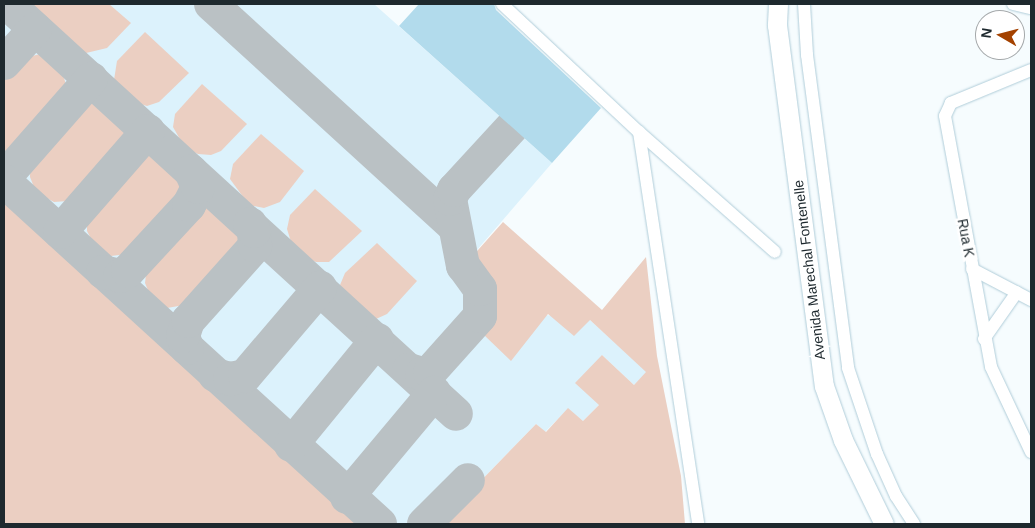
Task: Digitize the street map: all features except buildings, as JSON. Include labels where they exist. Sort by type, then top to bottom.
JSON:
[{"type":"main road","name":"Avenida Marechal Fontenelle","points":[[778,4],[780,53],[824,386],[843,440],[884,524]]},
{"type":"street","points":[[502,4],[639,132],[775,252]]},
{"type":"street","points":[[804,4],[808,64],[848,368],[862,419],[896,496],[914,524]]},
{"type":"street","points":[[1013,4],[1031,8]]},
{"type":"street","name":"Rua K","points":[[1031,70],[951,103],[946,109],[945,127],[991,367],[1031,452]]},
{"type":"street","points":[[639,132],[698,524]]},
{"type":"street","points":[[972,269],[1031,300]]},
{"type":"street","points":[[984,338],[1017,292]]},
{"type":"shaded area","points":[[4,4],[374,4],[552,163],[470,258],[486,273],[493,290],[493,309],[590,320],[647,372],[634,385],[602,355],[599,405],[583,421],[568,409],[545,432],[536,424],[439,524],[365,524],[4,194]]},
{"type":"shaded area","points":[[28,4],[109,4],[131,23],[107,48],[86,53],[78,50]]},
{"type":"shaded area","points":[[145,32],[189,73],[159,102],[147,106],[134,102],[119,92],[114,80],[117,61]]},
{"type":"shaded area","points":[[40,54],[61,67],[66,85],[61,98],[16,147],[4,152],[4,79],[21,59]]},
{"type":"shaded area","points":[[202,84],[247,124],[221,151],[211,155],[198,154],[185,148],[173,127],[175,114]]},
{"type":"shaded area","points":[[99,98],[115,107],[125,121],[124,139],[68,201],[54,202],[36,192],[30,177],[30,160],[81,100]]},
{"type":"shaded area","points":[[261,134],[304,171],[280,202],[264,208],[249,205],[230,179],[233,164]]},
{"type":"shaded area","points":[[161,152],[174,160],[182,175],[182,196],[127,254],[111,256],[96,248],[87,231],[87,210],[141,153]]},
{"type":"shaded area","points":[[315,189],[362,231],[329,262],[316,262],[300,255],[292,245],[287,229],[290,215]]},
{"type":"shaded area","points":[[4,194],[365,524],[4,524]]},
{"type":"shaded area","points":[[215,204],[231,210],[241,227],[240,245],[190,304],[167,308],[152,300],[145,283],[147,266],[197,209]]},
{"type":"shaded area","points":[[503,222],[602,310],[646,257],[657,356],[681,476],[685,524],[439,524],[536,424],[546,432],[568,408],[583,421],[599,405],[575,383],[602,355],[634,385],[646,372],[590,320],[574,336],[548,314],[511,361],[484,335],[493,309],[493,290],[486,273],[470,259]]},
{"type":"shaded area","points":[[377,243],[417,281],[387,314],[376,319],[367,317],[343,294],[340,285],[345,273]]},
{"type":"taxiway","points":[[8,4],[456,414]]},
{"type":"taxiway","points":[[211,4],[453,225]]},
{"type":"taxiway","points":[[4,63],[35,29]]},
{"type":"taxiway","points":[[4,178],[91,79]]},
{"type":"taxiway","points":[[409,370],[422,374],[430,372],[480,316],[480,289],[463,266],[450,199],[454,190],[512,127]]},
{"type":"taxiway","points":[[60,232],[148,131]]},
{"type":"taxiway","points":[[103,272],[120,276],[128,271],[189,205],[198,187],[191,171]]},
{"type":"taxiway","points":[[4,181],[380,524]]},
{"type":"taxiway","points":[[187,348],[183,336],[188,321],[255,246],[254,231],[250,224]]},
{"type":"taxiway","points":[[215,375],[230,379],[245,376],[320,288]]},
{"type":"taxiway","points":[[291,445],[377,340]]},
{"type":"taxiway","points":[[347,497],[434,393]]},
{"type":"taxiway","points":[[424,524],[468,480]]}]
